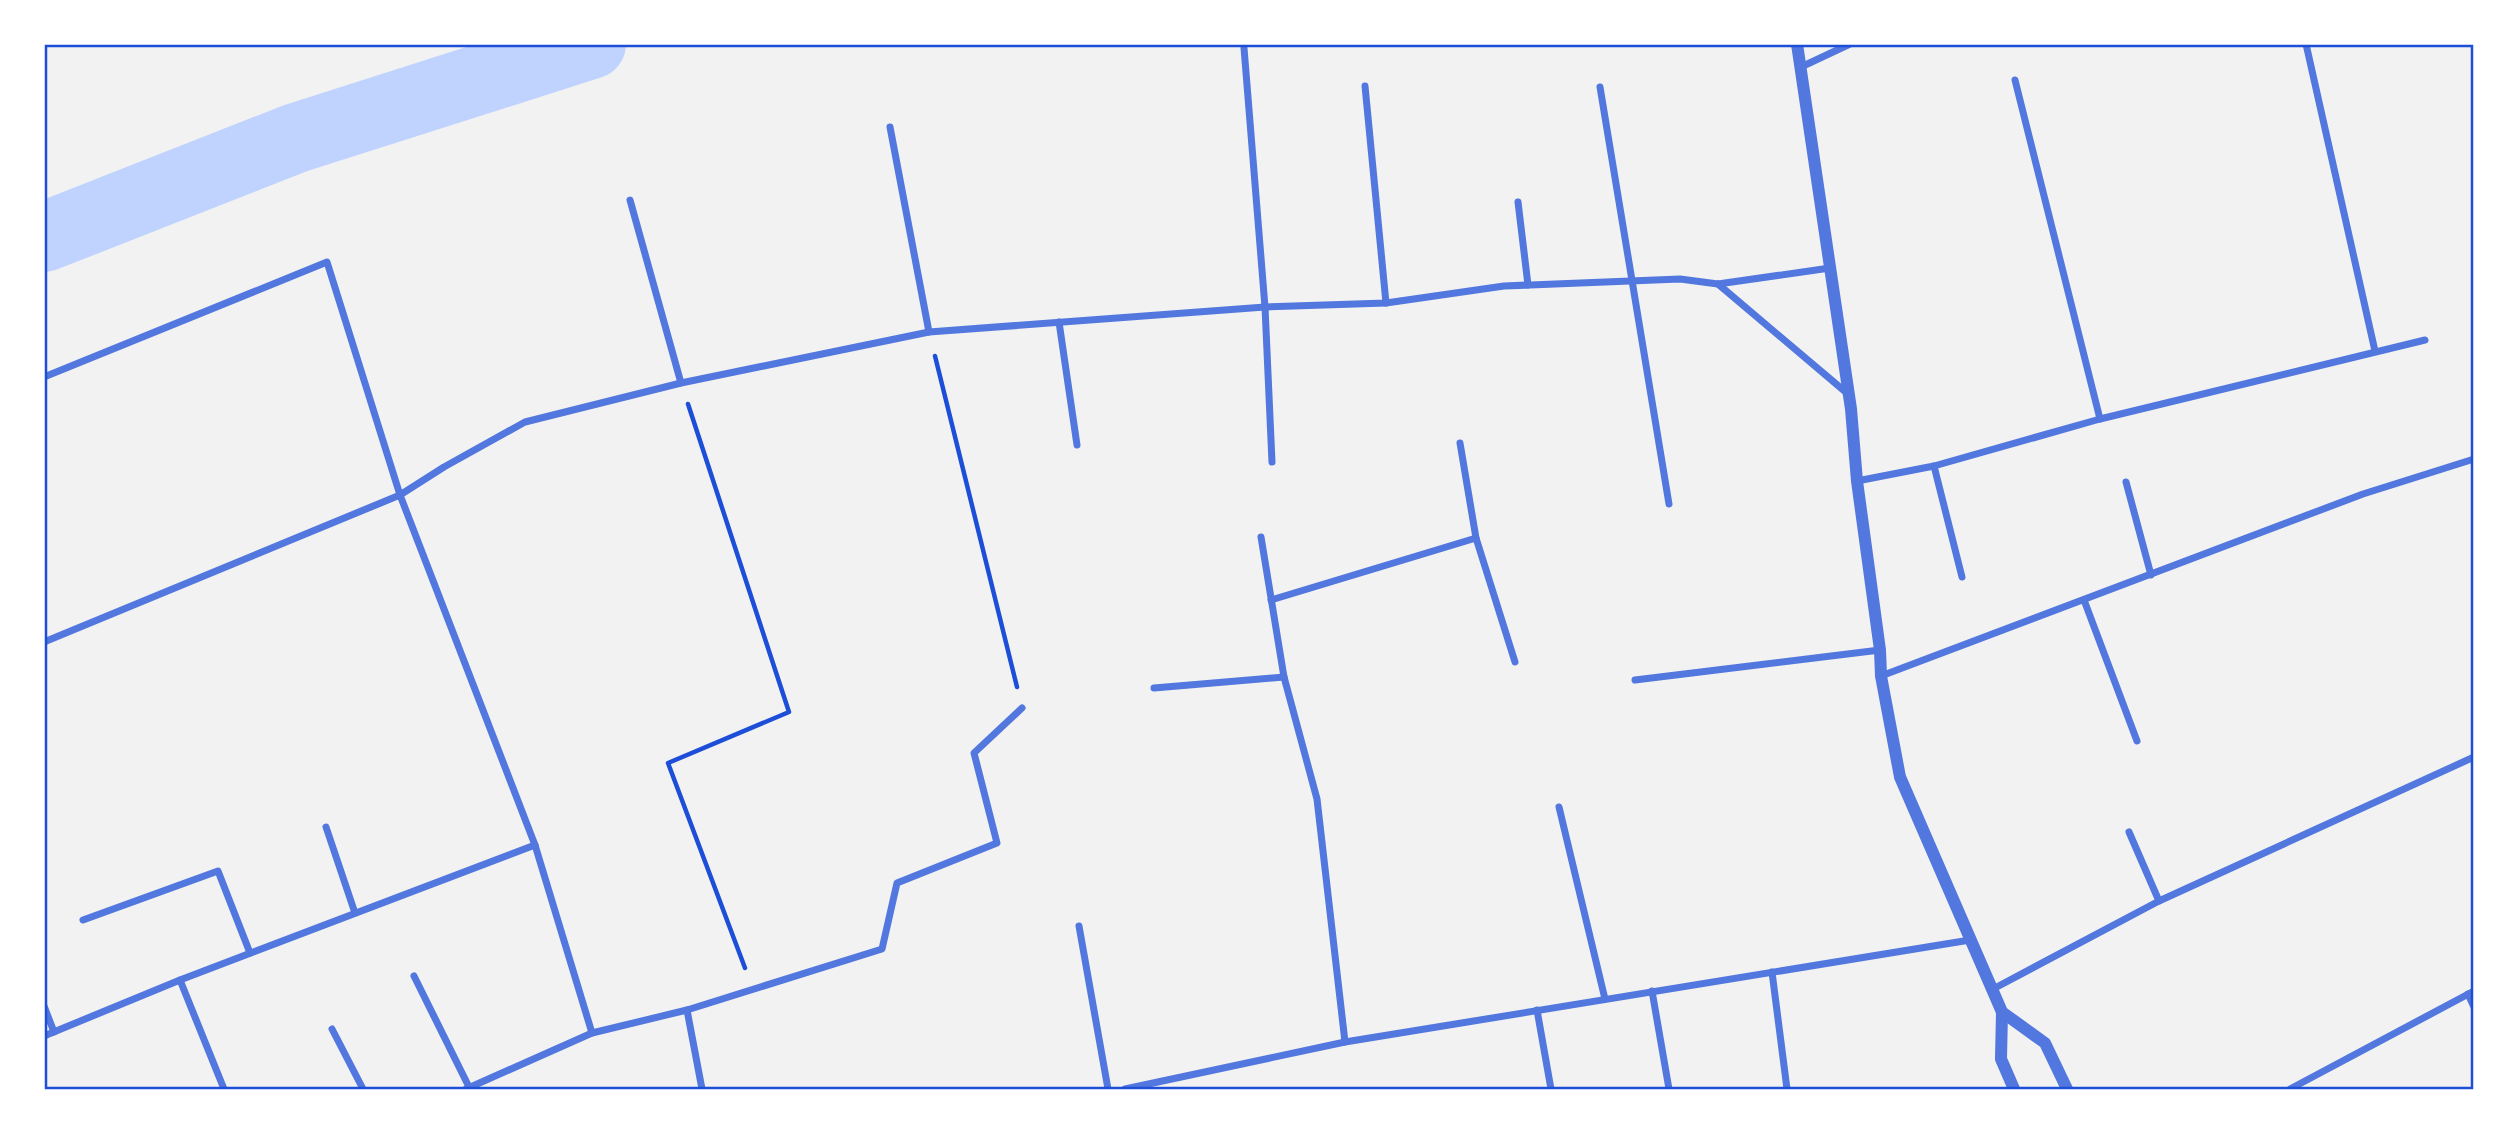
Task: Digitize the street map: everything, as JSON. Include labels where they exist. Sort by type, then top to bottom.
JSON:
[{"type":"street","points":[[1797,44],[1848,394],[1881,676],[1900,777],[2002,1012],[2001,1059],[2014,1089]]},
{"type":"street","points":[[1801,67],[1850,44]]},
{"type":"street","points":[[2306,44],[2375,351]]},
{"type":"street","points":[[1244,48],[1265,307],[1272,462]]},
{"type":"street","points":[[2015,80],[2100,419]]},
{"type":"street","points":[[1365,86],[1386,303]]},
{"type":"street","points":[[1600,88],[1669,504]]},
{"type":"street","points":[[890,127],[929,332]]},
{"type":"street","points":[[630,200],[681,383]]},
{"type":"street","points":[[1518,202],[1528,285]]},
{"type":"street","points":[[44,377],[327,262],[400,495],[535,845],[592,1033]]},
{"type":"street","points":[[44,642],[400,495],[525,422],[681,383],[929,332],[1265,307],[1386,303],[1504,286],[1680,279],[1718,284],[1830,268]]},
{"type":"street","points":[[1718,284],[1848,394]]},
{"type":"street","points":[[1059,322],[1077,445]]},
{"type":"street","points":[[1857,481],[1934,466],[2100,419],[2425,340]]},
{"type":"street","points":[[1460,443],[1476,538],[1514,662]]},
{"type":"street","points":[[1881,676],[2362,494],[2474,458]]},
{"type":"street","points":[[1934,466],[1962,577]]},
{"type":"street","points":[[2126,482],[2151,575]]},
{"type":"street","points":[[1261,537],[1284,677],[1317,799],[1345,1042]]},
{"type":"street","points":[[1271,600],[1476,538]]},
{"type":"street","points":[[2084,600],[2137,741]]},
{"type":"street","points":[[1635,680],[1880,650]]},
{"type":"street","points":[[1154,688],[1284,677]]},
{"type":"street","points":[[414,976],[467,1088],[592,1033],[687,1010],[882,949],[897,883],[997,843],[974,753],[1022,708]]},
{"type":"street","points":[[1993,989],[2160,901],[2474,757]]},
{"type":"street","points":[[1559,807],[1605,999]]},
{"type":"street","points":[[326,827],[355,913]]},
{"type":"street","points":[[2129,832],[2160,901]]},
{"type":"street","points":[[44,1037],[250,953],[535,845]]},
{"type":"street","points":[[83,920],[218,872],[250,953]]},
{"type":"street","points":[[1079,926],[1108,1089]]},
{"type":"street","points":[[1125,1089],[1345,1042],[1970,940]]},
{"type":"street","points":[[1772,972],[1787,1089]]},
{"type":"street","points":[[180,981],[224,1089]]},
{"type":"street","points":[[1652,991],[1670,1089]]},
{"type":"street","points":[[2292,1089],[2471,993],[2474,1007]]},
{"type":"street","points":[[44,1006],[54,1032]]},
{"type":"street","points":[[687,1010],[702,1089]]},
{"type":"street","points":[[1537,1010],[1551,1089]]},
{"type":"street","points":[[2002,1012],[2045,1044],[2067,1089]]},
{"type":"street","points":[[332,1029],[363,1089]]},
{"type":"path","points":[[929,332],[1022,708]]},
{"type":"path","points":[[681,383],[789,712],[668,763],[753,988]]},
{"type":"waterway","points":[[44,237],[296,138],[591,44]]}]
